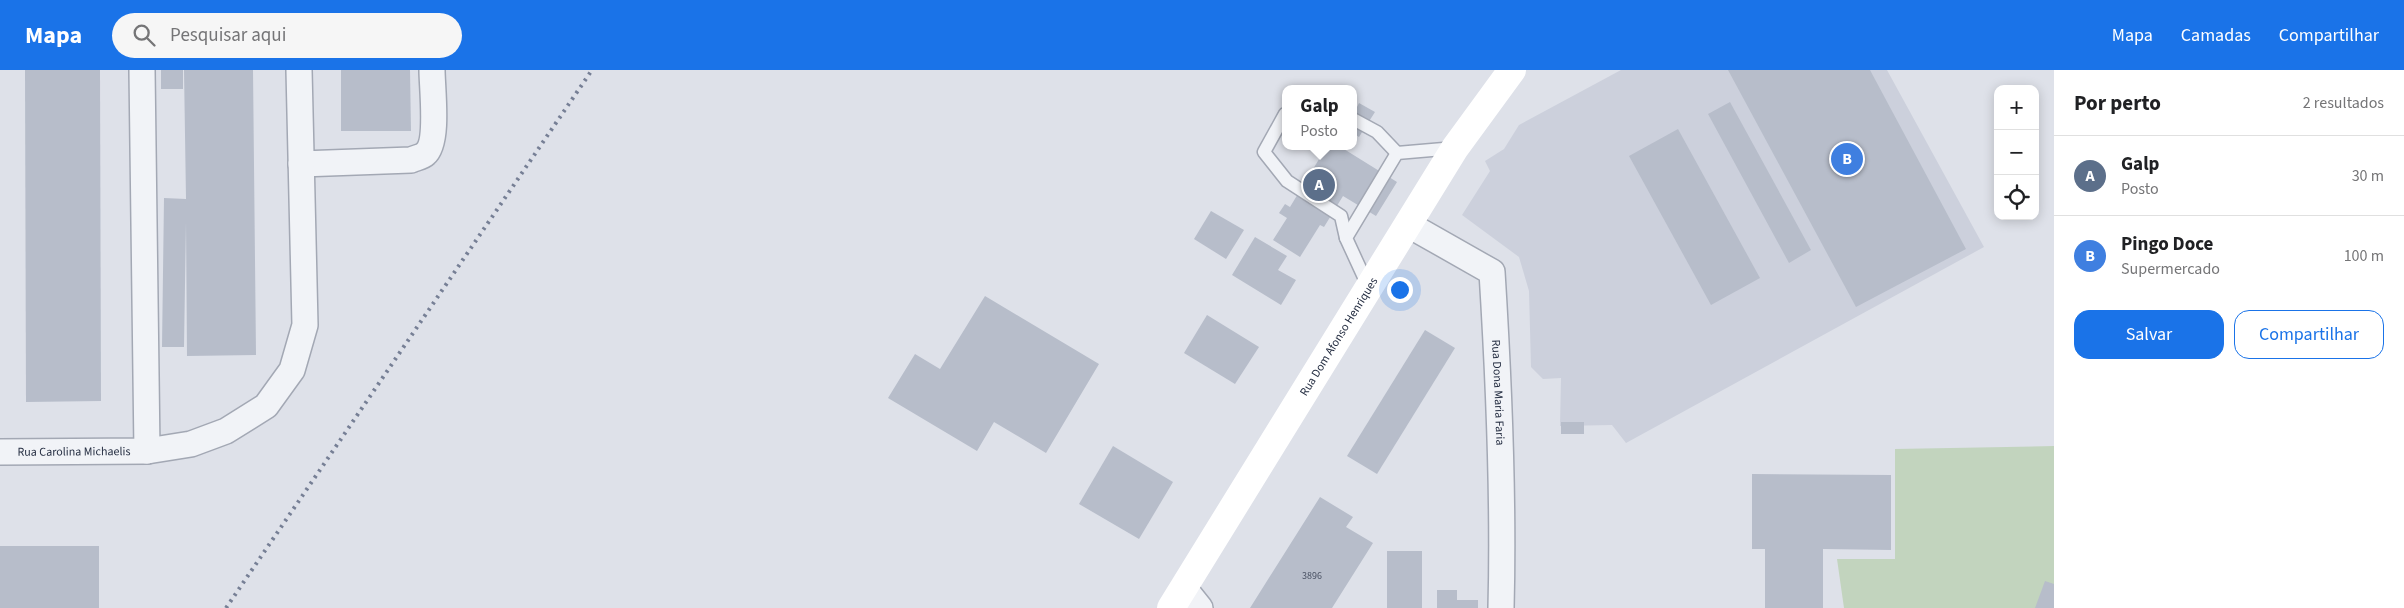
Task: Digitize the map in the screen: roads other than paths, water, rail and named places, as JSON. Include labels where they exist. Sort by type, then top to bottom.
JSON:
[{"type":"main road","name":"Rua Dom Afonso Henriques","points":[[1185,601],[1369,288],[1455,148],[1512,70]]},
{"type":"street","points":[[142,70],[147,451]]},
{"type":"street","name":"Rua Carolina Michaelis","points":[[0,452],[147,451],[191,444],[226,431],[266,406],[292,370],[305,325],[299,70]]},
{"type":"street","points":[[301,164],[411,160],[425,154],[431,145],[433,131],[432,70]]},
{"type":"street","name":"Rua Dona Maria Faria","points":[[1409,225],[1492,272],[1500,400],[1501,608]]},
{"type":"lane","points":[[1282,119],[1264,152],[1287,181],[1342,216],[1346,238],[1369,288]]},
{"type":"lane","points":[[1357,121],[1377,132],[1397,153]]},
{"type":"lane","points":[[1397,153],[1455,148]]},
{"type":"lane","points":[[1346,238],[1397,153]]},
{"type":"railway","points":[[226,608],[592,70]]},
{"type":"place","name":"Pingo Doce","points":[[1847,159]]},
{"type":"place","name":"Galp","points":[[1319,185]]}]
